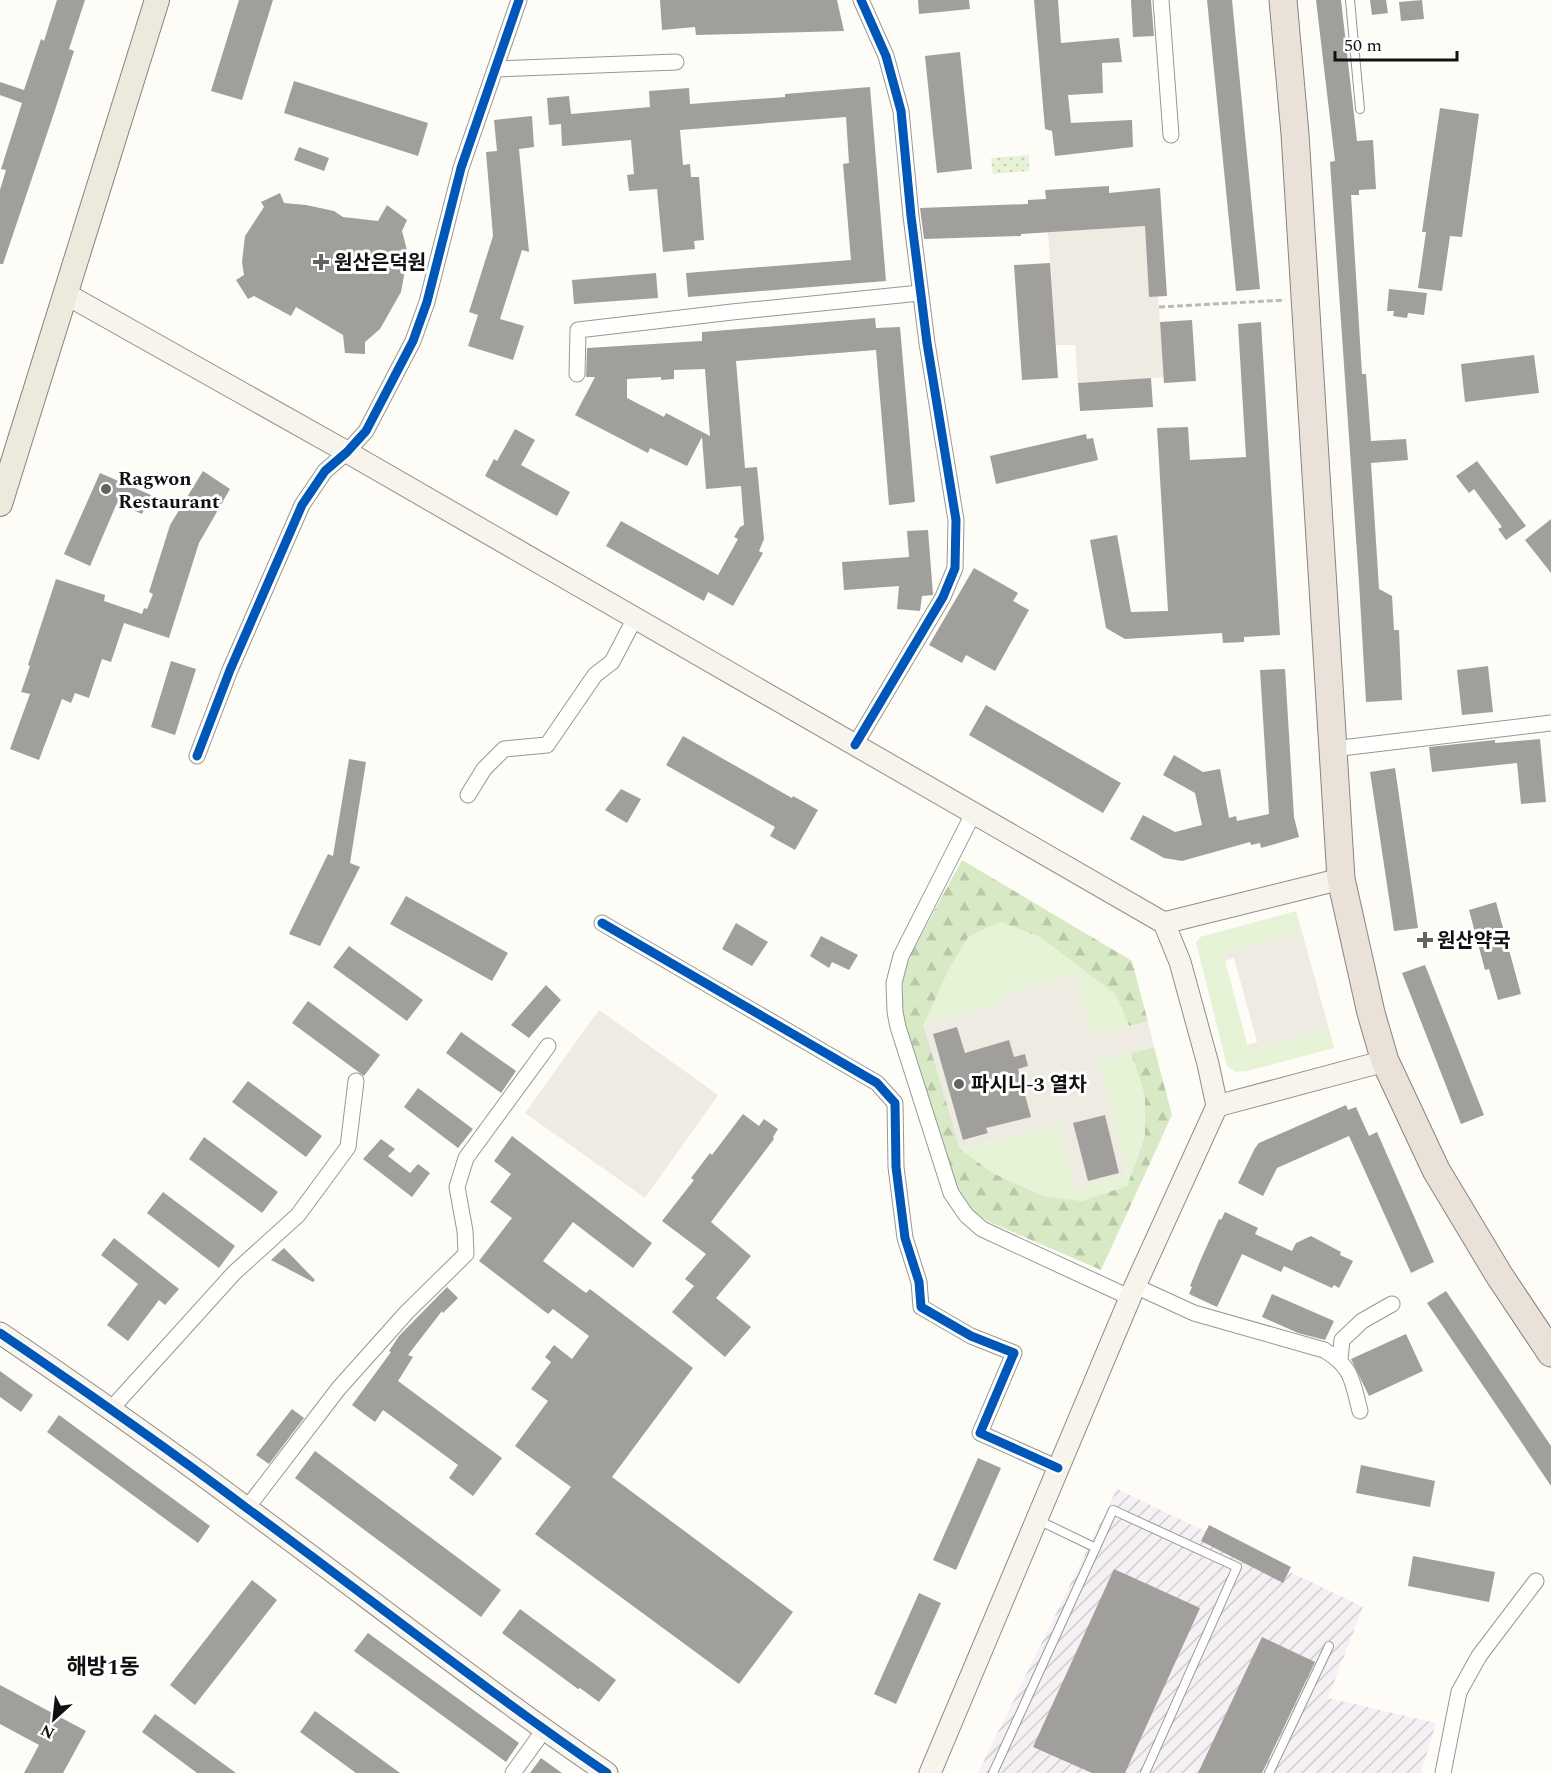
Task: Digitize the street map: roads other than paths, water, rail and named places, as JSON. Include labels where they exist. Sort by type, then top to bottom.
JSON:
[{"type":"highway","points":[[1283,0],[1295,134],[1341,879],[1371,1013],[1385,1061],[1436,1170],[1499,1275],[1551,1353]]},
{"type":"main road","points":[[0,504],[157,0]]},
{"type":"main road","points":[[66,294],[347,452],[1164,923],[1180,962],[1217,1106],[1133,1292],[930,1773]]},
{"type":"main road","points":[[1164,923],[1341,879]]},
{"type":"main road","points":[[1217,1106],[1385,1061]]},
{"type":"main road","points":[[0,1333],[111,1409],[544,1730],[607,1773]]},
{"type":"street","points":[[197,756],[230,670],[302,505],[325,471],[366,431],[412,341],[427,302],[461,168],[519,0]]},
{"type":"street","points":[[855,745],[943,597],[955,568],[956,520],[920,292],[901,111],[886,56],[861,0]]},
{"type":"street","points":[[1161,0],[1171,135]]},
{"type":"street","points":[[495,69],[676,62]]},
{"type":"street","points":[[578,374],[578,330],[920,292]]},
{"type":"street","points":[[468,795],[484,769],[504,749],[547,745],[595,675],[612,662],[635,618]]},
{"type":"street","points":[[1334,749],[1551,723]]},
{"type":"street","points":[[974,812],[901,956],[894,983],[898,1027],[951,1193],[966,1215],[982,1229],[1133,1292],[1194,1313],[1324,1350],[1340,1359],[1350,1375],[1360,1411]]},
{"type":"street","points":[[602,923],[877,1083],[894,1103],[896,1167],[905,1238],[919,1282],[921,1307],[971,1336],[1014,1353],[980,1433],[1058,1468]]},
{"type":"street","points":[[247,1508],[339,1388],[407,1312],[466,1254],[465,1231],[457,1186],[466,1158],[548,1046]]},
{"type":"street","points":[[111,1409],[234,1273],[298,1215],[348,1147],[356,1081]]},
{"type":"street","points":[[1340,1359],[1342,1340],[1362,1321],[1392,1304]]},
{"type":"street","points":[[1443,1773],[1459,1692],[1479,1656],[1536,1581]]},
{"type":"street","points":[[513,1773],[544,1730]]},
{"type":"lane","points":[[1350,0],[1360,109]]},
{"type":"lane","points":[[993,1773],[1113,1510],[1237,1567],[1145,1773]]},
{"type":"lane","points":[[1036,1519],[1096,1548]]},
{"type":"lane","points":[[1269,1773],[1329,1646]]},
{"type":"place","name":"원산은덕원","points":[[321,262]]},
{"type":"place","name":"Ragwon Restaurant","points":[[106,489]]},
{"type":"place","name":"원산약국","points":[[1425,940]]},
{"type":"place","name":"파시니-3 열차","points":[[959,1084]]},
{"type":"district","name":"해방1동","points":[[103,1666]]}]
